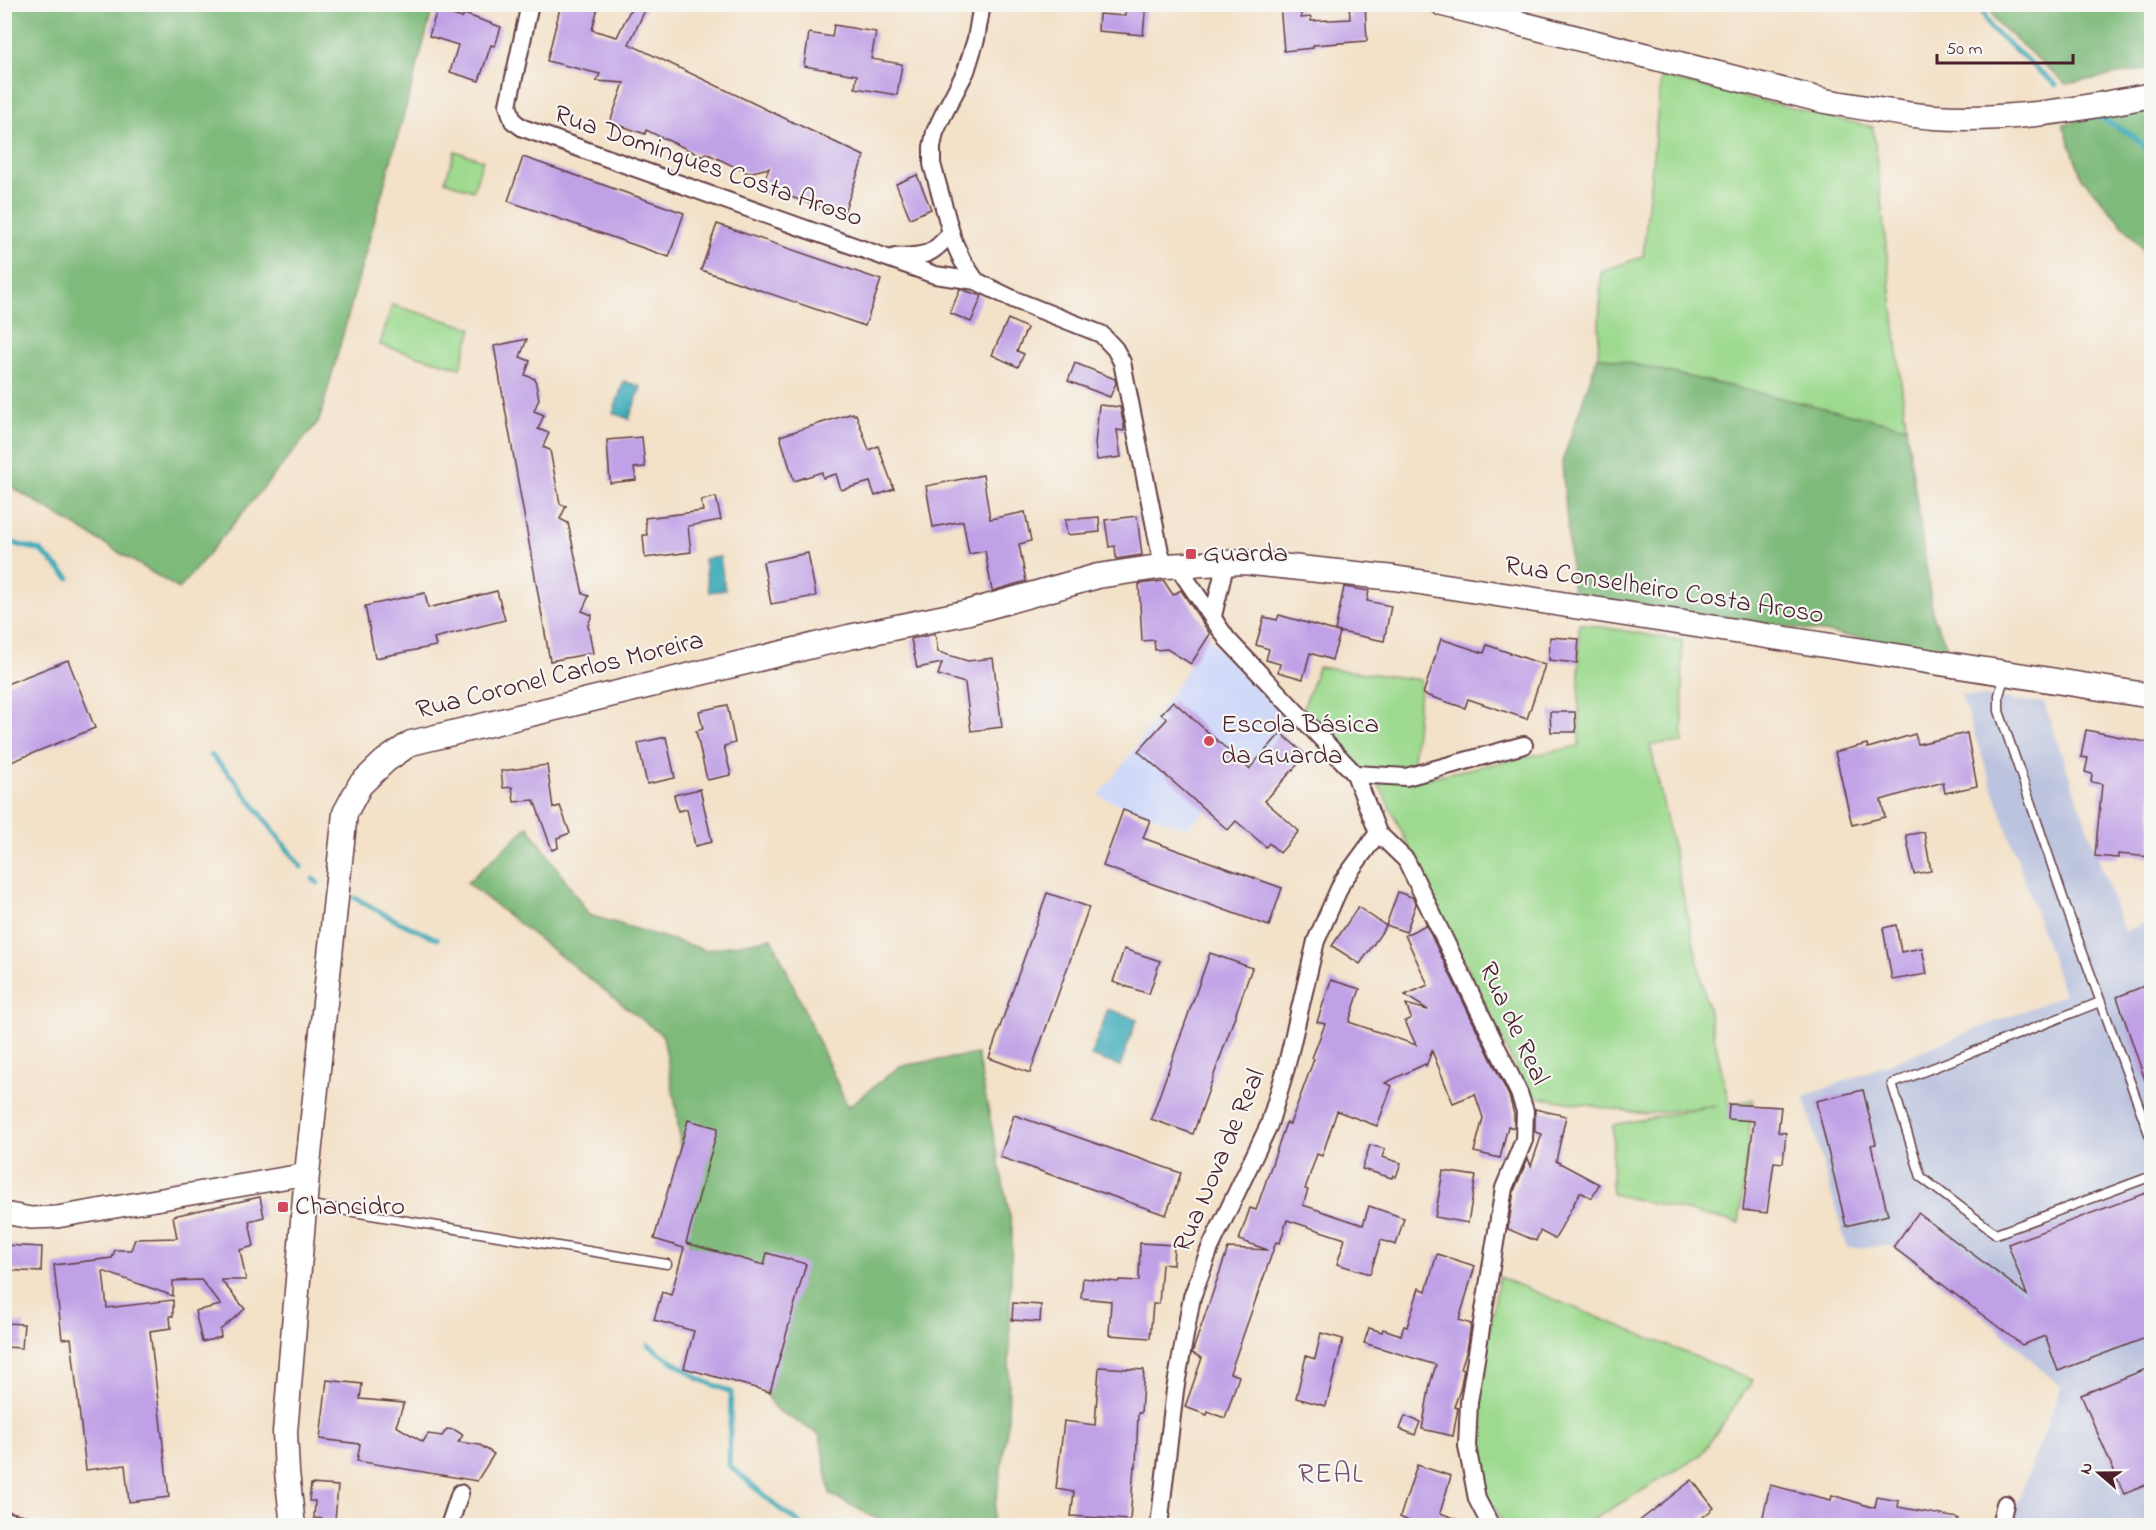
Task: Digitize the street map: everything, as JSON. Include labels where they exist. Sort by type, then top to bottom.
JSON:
[{"type":"main road","points":[[1443,4],[1825,101],[1882,111],[1934,117],[2032,114],[2104,104],[2151,94]]},
{"type":"main road","name":"Rua Conselheiro Costa Aroso","points":[[1172,565],[1226,562],[1290,565],[1394,578],[2151,696]]},
{"type":"main road","name":"Rua Coronel Carlos Moreira","points":[[292,1526],[286,1472],[285,1432],[307,1174],[345,813],[360,784],[385,761],[411,743],[849,637],[969,612],[1098,576],[1172,565]]},
{"type":"street","name":"Rua Domingues Costa Aroso","points":[[530,4],[508,105],[513,121],[523,128],[935,274],[976,281],[1016,300],[1101,334],[1115,349],[1122,362],[1160,552],[1172,565]]},
{"type":"street","points":[[976,281],[962,260],[951,233],[932,164],[932,147],[935,132],[966,71],[976,39],[982,4]]},
{"type":"street","name":"Rua Domingues Costa Aroso","points":[[888,258],[924,256],[938,248],[951,233]]},
{"type":"street","points":[[1213,616],[1226,562]]},
{"type":"street","name":"Rua de Real","points":[[1172,565],[1184,576],[1227,639],[1355,774],[1378,833],[1406,860],[1519,1093],[1525,1111],[1524,1140],[1504,1188],[1469,1402],[1467,1446],[1477,1499],[1491,1526]]},
{"type":"street","points":[[1355,774],[1406,777],[1524,745]]},
{"type":"street","name":"Rua Nova de Real","points":[[1159,1526],[1175,1390],[1192,1297],[1214,1238],[1269,1125],[1286,1068],[1316,941],[1342,882],[1378,833]]},
{"type":"street","points":[[4,1213],[31,1218],[57,1217],[307,1174]]},
{"type":"street","points":[[449,1526],[460,1493]]},
{"type":"street","points":[[2000,1526],[2005,1504]]},
{"type":"street","points":[[4,1520],[31,1526]]},
{"type":"lane","points":[[2005,675],[1998,695],[1999,711],[2151,1142]]},
{"type":"lane","points":[[2100,1002],[1892,1084],[1921,1177],[1996,1234],[2151,1176]]},
{"type":"lane","points":[[305,1204],[668,1263]]},
{"type":"shaded area","name":"Escola Básica da Guarda","points":[[1208,638],[1294,725],[1187,828],[1098,796],[1129,757]]},
{"type":"shaded area","points":[[1961,695],[2044,703],[2124,932],[2151,920],[2151,1525],[2009,1525],[2061,1387],[1906,1245],[1847,1248],[1804,1097],[2064,995]]},
{"type":"green space","points":[[4,5],[434,5],[319,421],[179,589],[5,483]]},
{"type":"green space","points":[[1988,5],[2151,5],[2151,68],[2066,84],[1997,23]]},
{"type":"green space","points":[[1661,77],[1873,127],[1906,427],[1598,356],[1601,272],[1643,256]]},
{"type":"green space","points":[[2151,106],[2151,258],[2082,178],[2063,124]]},
{"type":"green space","points":[[455,151],[483,160],[473,191],[445,181]]},
{"type":"green space","points":[[392,305],[472,328],[460,368],[380,345]]},
{"type":"green space","points":[[1598,356],[1906,427],[1933,615],[1949,651],[1573,595],[1562,462]]},
{"type":"green space","points":[[1579,623],[1682,641],[1683,743],[1650,744],[1729,1104],[1753,1100],[1739,1223],[1612,1194],[1613,1125],[1718,1105],[1646,1114],[1529,1096],[1380,787],[1302,712],[1318,667],[1421,680],[1411,781],[1579,746]]},
{"type":"green space","points":[[528,826],[589,915],[706,950],[772,938],[848,1107],[900,1066],[977,1054],[1012,1227],[1008,1424],[992,1525],[888,1525],[830,1494],[820,1435],[775,1409],[691,1266],[677,1113],[663,1036],[467,883]]},
{"type":"green space","points":[[1499,1277],[1753,1380],[1700,1456],[1584,1525],[1505,1525],[1482,1489],[1473,1420]]},
{"type":"water","points":[[624,381],[641,387],[629,419],[613,413]]},
{"type":"water","points":[[720,557],[725,590],[709,592],[704,559]]},
{"type":"water","points":[[1108,1009],[1137,1019],[1120,1066],[1091,1056]]},
{"type":"building","points":[[561,4],[599,4],[592,30],[617,37],[633,4],[648,4],[629,44],[864,156],[843,215],[762,187],[769,168],[748,173],[706,153],[704,157],[646,130],[645,134],[610,122],[624,83],[596,81],[600,74],[547,61]]},
{"type":"building","points":[[1126,4],[1146,4],[1143,35],[1098,31],[1099,14],[1125,16]]},
{"type":"building","points":[[1280,4],[1300,4],[1301,18],[1311,17],[1311,21],[1350,19],[1349,4],[1365,4],[1367,41],[1313,45],[1313,48],[1284,51]]},
{"type":"building","points":[[437,10],[462,18],[464,14],[501,27],[495,46],[491,45],[479,81],[450,72],[458,45],[429,36]]},
{"type":"building","points":[[834,25],[876,32],[871,59],[902,64],[897,95],[855,88],[857,75],[804,66],[809,33],[832,37]]},
{"type":"building","points":[[523,157],[684,213],[669,257],[508,201]]},
{"type":"building","points":[[917,175],[931,209],[910,218],[896,184]]},
{"type":"building","points":[[717,224],[881,280],[865,326],[701,270]]},
{"type":"building","points":[[960,289],[982,296],[971,322],[950,313]]},
{"type":"building","points":[[1008,319],[1027,328],[1017,351],[1024,354],[1018,367],[992,355]]},
{"type":"building","points":[[527,339],[520,357],[530,361],[525,375],[535,379],[539,399],[534,411],[544,415],[538,429],[549,433],[543,447],[550,450],[560,504],[566,506],[560,519],[568,523],[583,594],[589,596],[582,611],[592,615],[588,625],[593,653],[550,661],[494,346]]},
{"type":"building","points":[[1075,363],[1115,379],[1116,383],[1110,397],[1068,381]]},
{"type":"building","points":[[1099,405],[1120,407],[1124,426],[1124,431],[1117,430],[1121,457],[1097,460],[1095,444]]},
{"type":"building","points":[[856,414],[869,450],[878,446],[894,489],[875,496],[870,482],[841,490],[836,474],[823,478],[822,472],[794,481],[780,436]]},
{"type":"building","points":[[642,437],[645,467],[634,468],[636,480],[610,483],[607,440]]},
{"type":"building","points":[[983,475],[990,519],[1025,512],[1031,541],[1019,544],[1026,581],[992,591],[985,551],[969,554],[963,521],[933,527],[926,486]]},
{"type":"building","points":[[716,497],[721,520],[688,526],[691,552],[645,558],[643,535],[647,535],[645,518],[703,511],[701,500]]},
{"type":"building","points":[[1137,516],[1142,555],[1116,559],[1115,546],[1109,547],[1105,520]]},
{"type":"building","points":[[1099,517],[1100,532],[1067,535],[1065,520]]},
{"type":"building","points":[[808,553],[816,596],[771,604],[763,562]]},
{"type":"building","points":[[1164,581],[1173,595],[1181,590],[1210,634],[1191,664],[1167,649],[1155,650],[1154,640],[1142,641],[1139,584]]},
{"type":"building","points":[[1344,587],[1369,591],[1367,601],[1391,606],[1384,641],[1336,631],[1340,633],[1332,660],[1310,653],[1303,679],[1278,672],[1280,664],[1266,660],[1269,649],[1256,645],[1264,617],[1277,620],[1279,615],[1335,631]]},
{"type":"building","points":[[497,591],[505,620],[434,638],[436,646],[375,658],[365,606],[425,593],[428,608]]},
{"type":"building","points":[[935,634],[938,652],[968,661],[993,658],[1002,727],[971,731],[965,683],[938,675],[942,663],[917,668],[911,639]]},
{"type":"building","points":[[1550,637],[1579,639],[1577,663],[1549,660]]},
{"type":"building","points":[[1441,639],[1484,653],[1487,645],[1545,665],[1527,719],[1468,699],[1465,708],[1423,694]]},
{"type":"building","points":[[68,660],[95,728],[4,765],[4,685]]},
{"type":"building","points":[[1173,701],[1249,769],[1281,733],[1306,755],[1265,801],[1299,831],[1280,853],[1269,843],[1266,847],[1236,821],[1228,830],[1138,751],[1167,719],[1161,714]]},
{"type":"building","points":[[727,705],[735,743],[724,746],[731,775],[707,780],[696,731],[703,729],[699,711]]},
{"type":"building","points":[[1550,712],[1575,712],[1576,732],[1551,732]]},
{"type":"building","points":[[2086,730],[2151,743],[2151,857],[2118,854],[2118,858],[2095,856],[2102,784],[2091,782],[2092,774],[2085,772],[2088,758],[2081,757]]},
{"type":"building","points":[[1967,733],[1977,786],[1945,793],[1943,782],[1881,800],[1885,817],[1852,825],[1835,752],[1867,744],[1868,748],[1915,734],[1918,744]]},
{"type":"building","points":[[666,737],[675,778],[647,784],[638,743]]},
{"type":"building","points":[[547,765],[553,808],[560,806],[570,833],[557,838],[558,848],[552,850],[534,800],[514,802],[512,787],[503,788],[501,771]]},
{"type":"building","points":[[700,789],[712,842],[695,846],[687,809],[678,811],[674,795]]},
{"type":"building","points":[[1123,810],[1150,820],[1143,838],[1282,888],[1269,926],[1103,866]]},
{"type":"building","points":[[1924,832],[1931,871],[1914,874],[1906,835]]},
{"type":"building","points":[[1398,892],[1412,897],[1416,904],[1406,932],[1386,925]]},
{"type":"building","points":[[1047,893],[1089,907],[1030,1073],[989,1058]]},
{"type":"building","points":[[1358,907],[1386,926],[1360,964],[1332,946]]},
{"type":"building","points":[[1426,925],[1509,1096],[1514,1114],[1514,1128],[1508,1126],[1500,1158],[1474,1152],[1483,1118],[1475,1094],[1453,1103],[1432,1051],[1426,1066],[1425,1064],[1385,1083],[1392,1086],[1377,1126],[1337,1111],[1322,1156],[1317,1154],[1305,1189],[1308,1190],[1303,1205],[1363,1225],[1369,1206],[1404,1218],[1396,1245],[1381,1240],[1370,1274],[1337,1264],[1345,1239],[1287,1220],[1280,1243],[1276,1242],[1230,1373],[1239,1376],[1225,1418],[1208,1412],[1207,1415],[1185,1407],[1202,1358],[1192,1353],[1228,1248],[1268,1250],[1239,1240],[1250,1208],[1256,1210],[1286,1123],[1290,1124],[1314,1059],[1312,1058],[1325,1024],[1317,1022],[1331,980],[1360,989],[1349,1022],[1416,1045],[1405,1021],[1411,1018],[1406,1004],[1428,1010],[1405,995],[1428,985],[1405,935]]},
{"type":"building","points":[[1896,925],[1901,952],[1922,948],[1927,974],[1892,980],[1883,928]]},
{"type":"building","points":[[1124,949],[1160,961],[1149,994],[1113,982]]},
{"type":"building","points":[[1210,953],[1252,968],[1193,1134],[1151,1119]]},
{"type":"building","points":[[2151,983],[2151,1092],[2149,1092],[2117,997]]},
{"type":"building","points":[[1863,1090],[1876,1144],[1871,1145],[1888,1215],[1846,1226],[1816,1101]]},
{"type":"building","points":[[1729,1104],[1781,1107],[1778,1132],[1786,1133],[1783,1163],[1774,1162],[1767,1213],[1743,1210],[1754,1121],[1728,1119]]},
{"type":"building","points":[[1535,1109],[1566,1116],[1556,1161],[1599,1184],[1592,1198],[1580,1192],[1555,1239],[1540,1231],[1536,1241],[1508,1229],[1514,1191],[1528,1158],[1531,1166],[1542,1134],[1535,1132]]},
{"type":"building","points":[[1014,1115],[1181,1173],[1166,1215],[1000,1157]]},
{"type":"building","points":[[688,1120],[718,1128],[686,1243],[764,1265],[767,1253],[806,1264],[770,1392],[684,1368],[694,1331],[654,1320],[662,1292],[671,1295],[684,1248],[654,1239]]},
{"type":"building","points":[[1370,1145],[1385,1149],[1382,1157],[1401,1163],[1396,1177],[1393,1175],[1392,1178],[1362,1169]]},
{"type":"building","points":[[1443,1171],[1476,1176],[1468,1223],[1435,1217]]},
{"type":"building","points":[[2151,1191],[2151,1336],[2058,1371],[2045,1336],[2022,1345],[1893,1247],[1918,1213],[2027,1295],[2008,1244]]},
{"type":"building","points":[[260,1197],[264,1217],[249,1221],[254,1246],[240,1250],[246,1280],[221,1280],[245,1309],[220,1330],[221,1337],[202,1342],[195,1311],[221,1305],[201,1280],[173,1281],[173,1296],[103,1271],[107,1308],[173,1300],[173,1316],[170,1316],[171,1328],[150,1331],[169,1497],[129,1502],[125,1465],[86,1470],[71,1338],[62,1339],[54,1265],[112,1258],[115,1250],[131,1250],[135,1239],[177,1238],[173,1216]]},
{"type":"building","points":[[1140,1243],[1174,1245],[1173,1265],[1162,1264],[1159,1304],[1153,1304],[1150,1338],[1109,1335],[1111,1301],[1081,1298],[1083,1278],[1118,1282],[1119,1280],[1139,1281]]},
{"type":"building","points":[[4,1245],[42,1247],[41,1272],[4,1270]]},
{"type":"building","points":[[1437,1254],[1475,1266],[1459,1320],[1471,1324],[1467,1350],[1461,1368],[1464,1369],[1460,1390],[1454,1407],[1458,1408],[1453,1436],[1422,1429],[1430,1384],[1436,1365],[1364,1343],[1369,1328],[1382,1332],[1383,1329],[1401,1335],[1404,1326],[1407,1327],[1419,1288],[1426,1291]]},
{"type":"building","points":[[1013,1303],[1041,1305],[1040,1322],[1012,1320]]},
{"type":"building","points":[[4,1323],[24,1324],[22,1348],[4,1347]]},
{"type":"building","points":[[1321,1333],[1343,1339],[1326,1406],[1296,1398],[1306,1356],[1315,1359]]},
{"type":"building","points":[[1099,1367],[1144,1370],[1141,1413],[1138,1413],[1136,1467],[1134,1466],[1130,1520],[1071,1516],[1074,1492],[1056,1489],[1064,1421],[1095,1425]]},
{"type":"building","points":[[2151,1367],[2151,1483],[2124,1494],[2081,1395]]},
{"type":"building","points":[[327,1380],[362,1384],[360,1399],[404,1403],[396,1426],[423,1442],[428,1434],[442,1436],[447,1429],[455,1430],[463,1435],[458,1442],[480,1445],[494,1454],[477,1481],[357,1461],[360,1444],[320,1439]]},
{"type":"building","points":[[1405,1416],[1420,1422],[1415,1435],[1400,1429]]},
{"type":"building","points":[[1417,1465],[1451,1476],[1440,1513],[1468,1523],[1467,1526],[1419,1526],[1400,1517]]},
{"type":"building","points":[[1692,1480],[1714,1508],[1692,1526],[1633,1526]]},
{"type":"building","points":[[311,1484],[338,1486],[335,1520],[314,1518],[315,1501],[309,1501]]},
{"type":"building","points":[[1770,1485],[1831,1500],[1832,1495],[1875,1508],[1877,1497],[1899,1501],[1898,1507],[1958,1518],[1957,1526],[1782,1526],[1762,1521]]},
{"type":"waterway","points":[[1979,4],[1991,29],[2056,85]]},
{"type":"waterway","points":[[2096,116],[2134,136],[2152,155]]},
{"type":"waterway","points":[[4,541],[40,550],[69,578]]},
{"type":"waterway","points":[[211,755],[234,779],[301,867]]},
{"type":"waterway","points":[[313,879],[318,883]]},
{"type":"waterway","points":[[355,898],[437,939]]},
{"type":"waterway","points":[[648,1345],[699,1379],[731,1392],[729,1465],[780,1509],[804,1526]]},
{"type":"place","name":"Guarda","points":[[1191,554]]},
{"type":"place","name":"Escola Básica da Guarda","points":[[1209,741]]},
{"type":"place","name":"Chancidro","points":[[283,1207]]},
{"type":"district","name":"REAL","points":[[1331,1475]]}]
